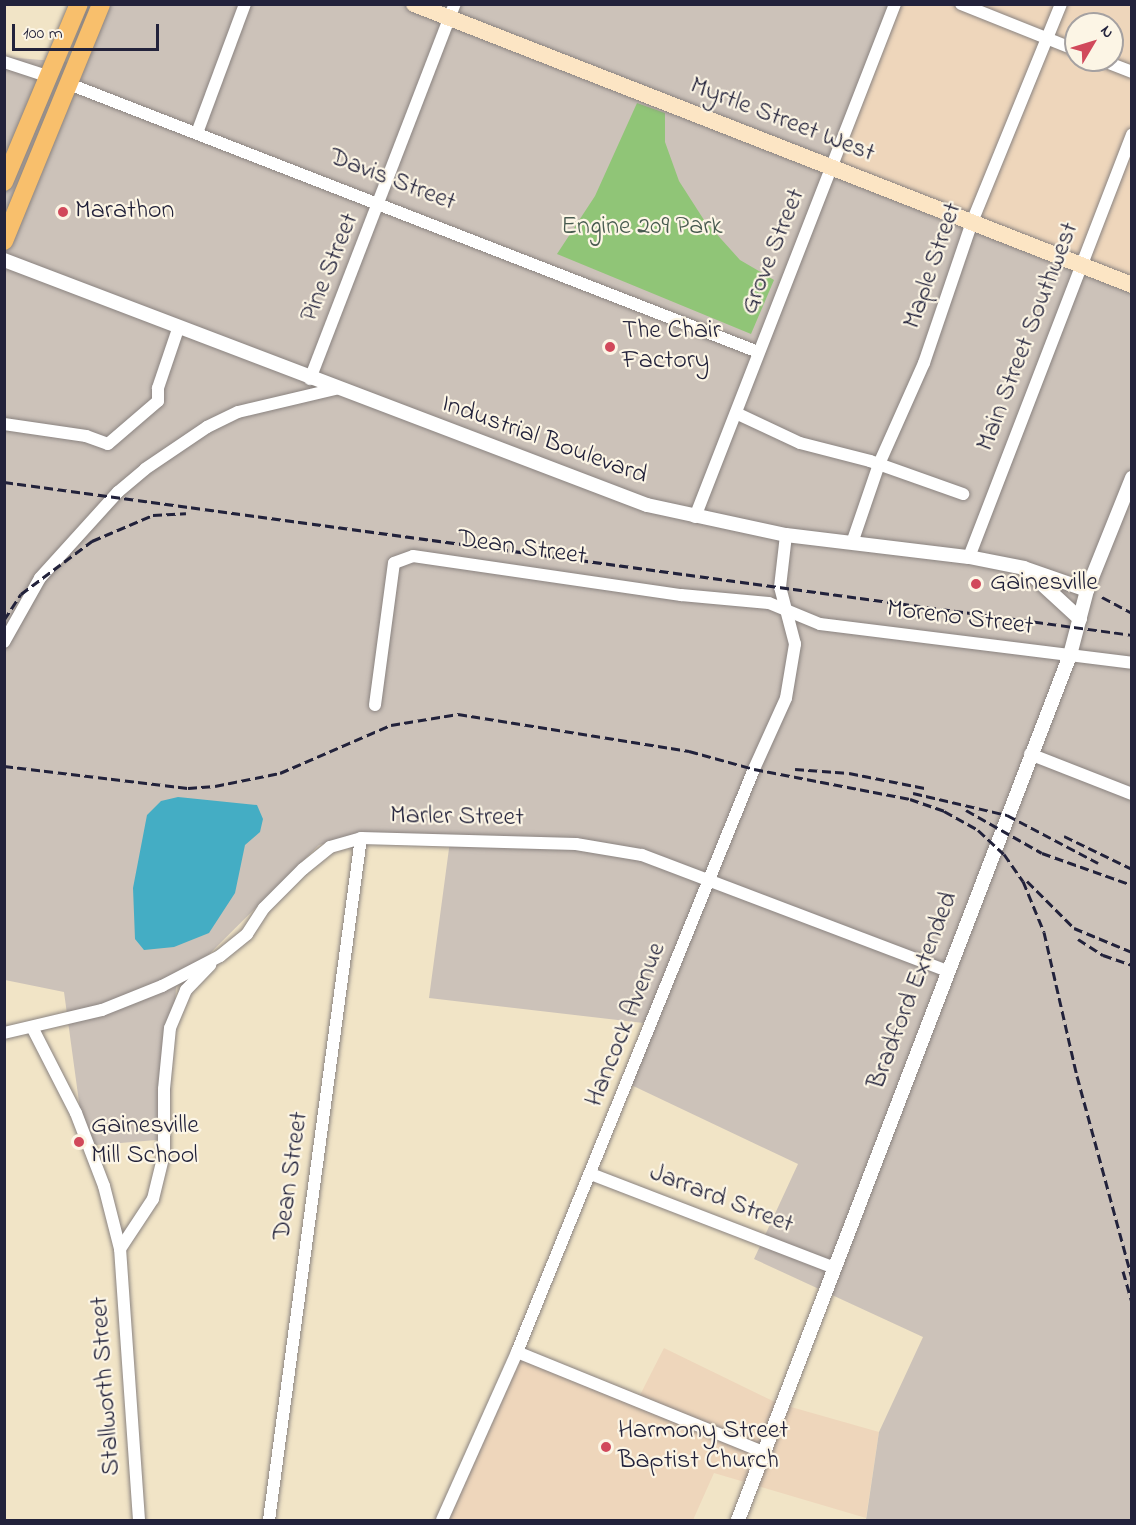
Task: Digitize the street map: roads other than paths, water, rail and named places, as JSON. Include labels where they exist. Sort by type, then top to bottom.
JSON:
[{"type":"main road","points":[[4,182],[79,4]]},
{"type":"main road","points":[[4,241],[101,4]]},
{"type":"main road","name":"Myrtle Street West","points":[[414,4],[452,11],[831,168],[1131,285]]},
{"type":"main road","name":"Davis Street","points":[[50,77],[69,84]]},
{"type":"street","points":[[197,132],[245,4]]},
{"type":"street","name":"Grove Street","points":[[695,517],[738,414],[758,352],[895,4]]},
{"type":"street","points":[[961,4],[1064,46]]},
{"type":"street","name":"Maple Street","points":[[852,543],[879,464],[924,363],[972,222],[1061,4]]},
{"type":"street","name":"Pine Street","points":[[310,379],[381,204],[452,11]]},
{"type":"street","name":"Davis Street","points":[[4,62],[50,77]]},
{"type":"street","name":"Davis Street","points":[[69,84],[758,352]]},
{"type":"street","name":"Main Street Southwest","points":[[969,557],[1131,134]]},
{"type":"street","name":"Industrial Boulevard","points":[[4,260],[585,484],[695,517],[786,535],[969,557],[1024,568],[1087,590]]},
{"type":"street","points":[[4,424],[86,436],[108,444],[158,401],[158,388],[178,329]]},
{"type":"street","points":[[4,642],[40,578],[118,492],[145,469],[207,427],[238,412],[335,389]]},
{"type":"street","points":[[738,414],[800,443],[879,464],[963,494]]},
{"type":"street","name":"Bradford Extended","points":[[738,1521],[766,1453],[1030,754],[1070,655],[1087,590],[1131,478]]},
{"type":"street","name":"Hancock Avenue","points":[[442,1521],[517,1352],[786,698],[795,644],[780,587],[786,535]]},
{"type":"street","name":"Dean Street","points":[[375,705],[394,563],[413,556],[681,595],[729,597],[769,603],[786,611]]},
{"type":"street","points":[[1024,568],[1080,619]]},
{"type":"street","name":"Moreno Street","points":[[786,611],[820,624],[1131,663]]},
{"type":"street","points":[[1030,754],[1131,794]]},
{"type":"street","name":"Dean Street","points":[[269,1521],[361,838]]},
{"type":"street","name":"Marler Street","points":[[4,1033],[33,1029],[102,1010],[162,986],[220,956],[247,934],[264,908],[303,869],[330,847],[361,838],[576,844],[642,855],[948,971]]},
{"type":"street","points":[[120,1249],[153,1199],[161,1166],[170,1028],[186,990],[220,956]]},
{"type":"street","name":"Stallworth Street","points":[[33,1029],[76,1113],[104,1186],[120,1249],[139,1521]]},
{"type":"street","name":"Jarrard Street","points":[[591,1174],[834,1268]]},
{"type":"street","points":[[517,1352],[766,1453]]},
{"type":"water","points":[[178,797],[257,805],[263,819],[260,832],[245,845],[235,893],[209,933],[174,947],[144,950],[135,939],[133,888],[147,815],[161,801]]},
{"type":"railway","points":[[4,482],[1132,635]]},
{"type":"railway","points":[[4,620],[21,594],[92,541],[153,515],[186,513]]},
{"type":"railway","points":[[1102,597],[1132,613]]},
{"type":"railway","points":[[4,766],[188,788],[215,786],[280,773],[391,725],[458,714],[689,751],[754,769],[910,799],[944,811],[978,830],[1004,854],[1023,881],[1044,932],[1077,1076],[1132,1278]]},
{"type":"railway","points":[[795,769],[849,773],[925,788]]},
{"type":"railway","points":[[913,793],[1007,815],[1098,863]]},
{"type":"railway","points":[[966,810],[1042,853],[1132,885]]},
{"type":"railway","points":[[1064,836],[1132,869]]},
{"type":"railway","points":[[1027,881],[1074,928],[1132,952]]},
{"type":"railway","points":[[1078,939],[1103,955],[1132,965]]},
{"type":"railway","points":[[1123,1271],[1132,1302]]},
{"type":"place","name":"Marathon","points":[[63,212]]},
{"type":"place","name":"The Chair Factory","points":[[610,347]]},
{"type":"place","name":"Gainesville","points":[[976,584]]},
{"type":"place","name":"Gainesville Mill School","points":[[79,1142]]},
{"type":"place","name":"Harmony Street Baptist Church","points":[[606,1447]]},
{"type":"park label","name":"Engine 209 Park","points":[[642,228]]}]
